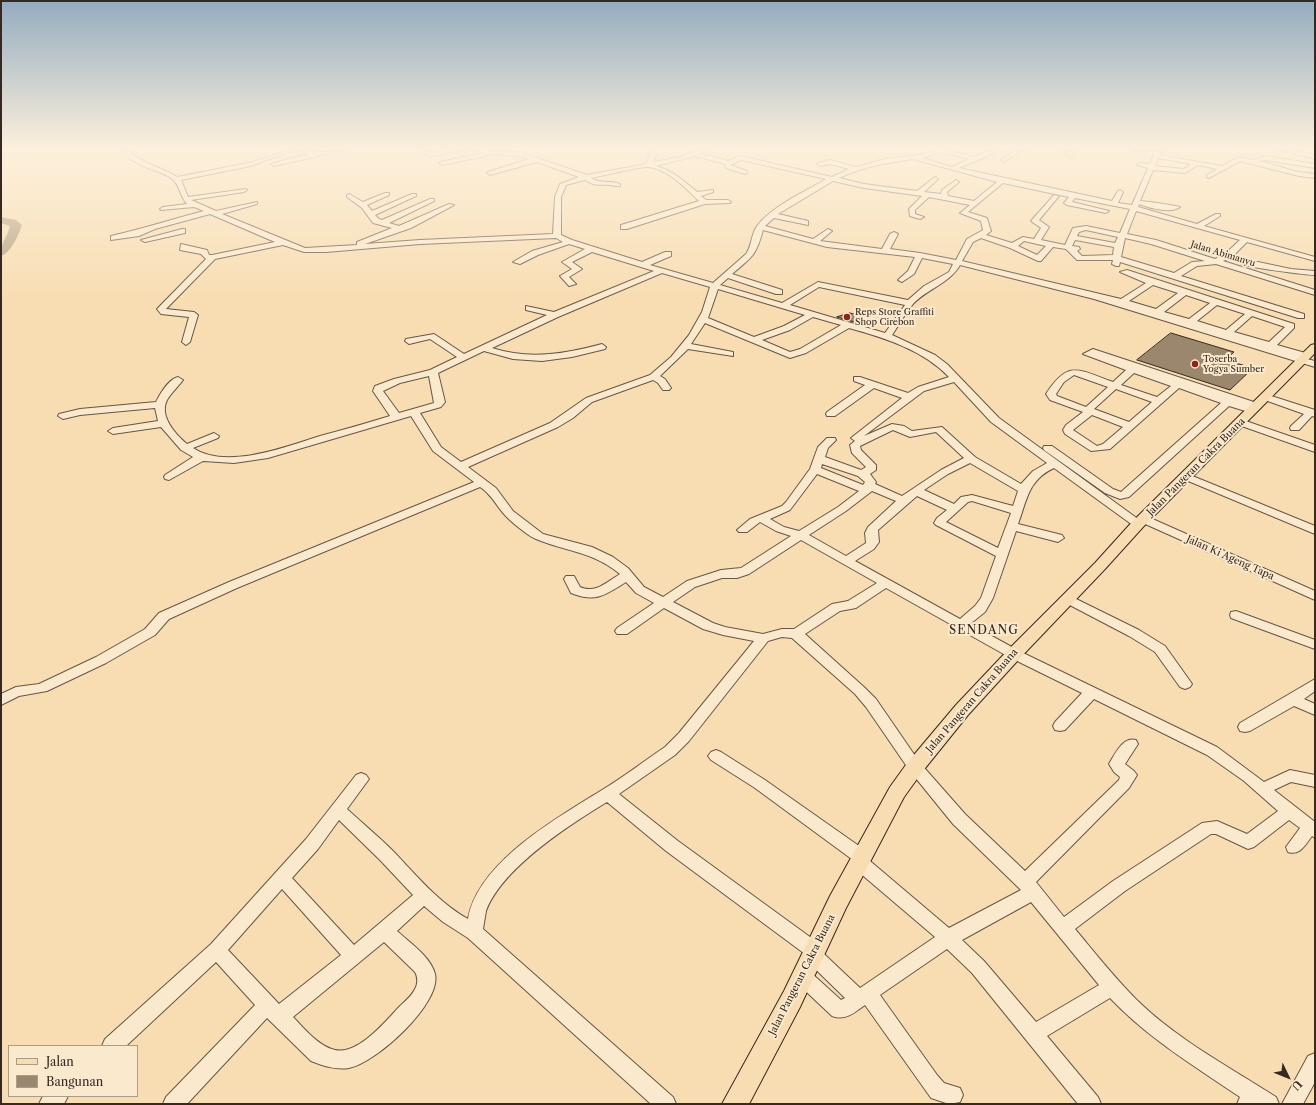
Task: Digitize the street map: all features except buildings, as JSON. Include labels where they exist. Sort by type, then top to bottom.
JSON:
[{"type":"main road","name":"Jalan Pangeran Cakra Buana","points":[[736,1104],[803,977],[838,903],[897,792],[915,767],[962,710],[1141,522],[1254,409],[1310,357]]},
{"type":"street","points":[[186,199],[196,205],[283,243],[298,249],[310,251],[370,246],[557,236],[569,242],[643,265],[887,336],[932,357],[944,366],[995,420],[1053,464],[1085,481],[1120,496],[1125,495],[1230,400]]},
{"type":"street","points":[[353,199],[363,204],[373,213],[376,221],[399,228]]},
{"type":"street","points":[[363,204],[376,199]]},
{"type":"street","points":[[373,213],[406,199]]},
{"type":"street","points":[[557,236],[558,199]]},
{"type":"street","points":[[700,199],[704,202]]},
{"type":"street","points":[[459,467],[545,430],[562,421],[582,404],[653,377],[662,371],[685,346],[704,320],[712,301],[715,285],[749,256],[754,249],[760,227],[780,209],[798,199]]},
{"type":"street","points":[[920,217],[912,214],[912,209],[923,199]]},
{"type":"street","points":[[952,199],[976,204]]},
{"type":"street","points":[[887,336],[910,303],[930,285],[952,274],[970,241],[988,230],[984,220],[963,214],[982,199]]},
{"type":"street","points":[[1037,241],[1045,227],[1036,221],[1054,199]]},
{"type":"street","points":[[1071,199],[1067,203],[1106,211]]},
{"type":"street","points":[[1092,199],[1114,203],[1177,207]]},
{"type":"street","points":[[1114,203],[1116,199]]},
{"type":"street","points":[[1116,260],[1118,246],[1124,236],[1138,199]]},
{"type":"street","points":[[382,223],[432,200]]},
{"type":"street","points":[[624,227],[678,212],[704,202],[728,202]]},
{"type":"street","points":[[114,238],[136,234],[141,231],[255,203]]},
{"type":"street","points":[[164,209],[196,205]]},
{"type":"street","points":[[358,247],[399,228],[408,226],[451,205]]},
{"type":"street","points":[[1135,205],[1198,226],[1315,259]]},
{"type":"street","points":[[772,215],[805,223]]},
{"type":"street","points":[[1198,226],[1218,215]]},
{"type":"street","points":[[760,227],[814,242],[839,247],[920,255],[959,263],[1097,297],[1310,357]]},
{"type":"street","name":"Jalan Abimanyu","points":[[1073,237],[1076,230],[1081,228],[1153,242],[1315,294]]},
{"type":"street","points":[[141,231],[153,238]]},
{"type":"street","points":[[145,240],[182,231]]},
{"type":"street","points":[[814,242],[828,231]]},
{"type":"street","points":[[885,251],[894,234]]},
{"type":"street","points":[[980,235],[1013,246],[1038,259],[1050,244]]},
{"type":"street","points":[[1068,247],[1073,237],[1118,246]]},
{"type":"street","points":[[1013,246],[1023,238],[1068,247],[1080,258],[1116,260],[1174,276],[1301,316]]},
{"type":"street","points":[[1174,276],[1194,264],[1216,262],[1230,254],[1246,239]]},
{"type":"street","points":[[516,262],[535,253],[569,242]]},
{"type":"street","points":[[184,246],[183,248],[204,252],[206,257],[212,257],[283,243]]},
{"type":"street","points":[[572,284],[564,276],[578,270],[566,262],[591,249]]},
{"type":"street","points":[[643,265],[668,254]]},
{"type":"street","points":[[902,280],[911,272],[920,255]]},
{"type":"street","points":[[186,342],[194,315],[164,312],[161,309],[212,257]]},
{"type":"street","points":[[1246,264],[1258,264],[1315,273]]},
{"type":"street","points":[[396,417],[378,391],[378,388],[433,372],[462,357],[555,315],[662,270]]},
{"type":"street","points":[[1124,272],[1291,326],[1271,346]]},
{"type":"street","points":[[726,275],[779,292]]},
{"type":"street","points":[[1122,302],[1152,282]]},
{"type":"street","points":[[784,305],[818,284],[869,296],[910,303]]},
{"type":"street","points":[[1157,313],[1185,292]]},
{"type":"street","points":[[1097,297],[1122,302],[1310,357]]},
{"type":"street","points":[[1191,322],[1216,302]]},
{"type":"street","points":[[528,308],[555,315]]},
{"type":"street","points":[[1228,333],[1251,313]]},
{"type":"street","points":[[754,341],[792,326],[813,314]]},
{"type":"street","points":[[704,320],[784,353],[793,355],[848,325]]},
{"type":"street","points":[[409,341],[431,336],[462,357]]},
{"type":"street","points":[[685,346],[730,354]]},
{"type":"street","points":[[483,348],[504,355],[549,358],[580,354],[602,347]]},
{"type":"street","points":[[1180,383],[1106,447],[1095,449],[1068,430],[1090,412],[1088,410],[1092,406],[1134,368],[1180,383],[1230,400],[1254,409],[1315,449]]},
{"type":"street","points":[[178,380],[169,390],[160,405],[159,410],[164,423],[184,448],[201,457],[244,459],[292,449],[396,417],[431,408],[440,402],[433,372]]},
{"type":"street","points":[[1131,426],[1053,398],[1051,394],[1064,377],[1070,373],[1076,372],[1159,401]]},
{"type":"street","points":[[653,377],[662,381],[666,388]]},
{"type":"street","points":[[857,378],[909,397]]},
{"type":"street","points":[[856,439],[921,389],[956,378]]},
{"type":"street","points":[[831,414],[872,384]]},
{"type":"street","points":[[63,416],[80,412],[160,405]]},
{"type":"street","points":[[1254,409],[1313,413]]},
{"type":"street","points":[[414,412],[437,449],[459,467],[482,482],[497,495],[509,513],[533,532],[545,538],[588,550],[614,563],[628,575],[635,586],[662,603],[708,626],[723,631],[764,638],[782,633],[796,634],[837,608],[851,605],[885,583]]},
{"type":"street","points":[[1295,428],[1313,413]]},
{"type":"street","points":[[113,430],[164,423]]},
{"type":"street","points":[[862,474],[872,468],[871,465],[856,451],[854,444],[892,427],[900,428],[910,434],[938,429],[971,459],[1020,499]]},
{"type":"street","points":[[184,448],[214,436]]},
{"type":"street","points":[[743,530],[761,518],[786,508],[817,464],[823,447],[831,440]]},
{"type":"street","points":[[1048,448],[1085,481]]},
{"type":"street","points":[[169,477],[201,457]]},
{"type":"street","points":[[846,561],[870,546],[873,542],[870,533],[872,529],[916,491],[960,464],[971,459]]},
{"type":"street","points":[[622,631],[698,580],[726,573],[741,572],[802,536],[848,505],[868,488],[871,481],[862,474],[817,464]]},
{"type":"street","points":[[817,464],[868,488],[904,501]]},
{"type":"street","points":[[961,625],[980,609],[987,598],[1020,499],[1038,472],[1053,464]]},
{"type":"street","points":[[1186,476],[1315,530]]},
{"type":"street","name":"Jalan Ki Ageng Tapa","points":[[1085,481],[1141,522],[1315,596]]},
{"type":"street","points":[[1,700],[16,692],[42,688],[101,660],[150,632],[164,616],[380,523],[482,482]]},
{"type":"street","points":[[916,491],[955,508]]},
{"type":"street","points":[[1001,554],[940,523],[941,520],[965,499],[1020,499]]},
{"type":"street","points":[[761,518],[780,529],[802,536],[1014,654],[1212,751],[1249,777],[1313,829],[1294,847]]},
{"type":"street","points":[[1011,526],[1058,538]]},
{"type":"street","points":[[570,579],[575,590],[586,595],[594,595],[628,575]]},
{"type":"street","points":[[1068,599],[1134,633],[1160,649],[1185,684]]},
{"type":"street","points":[[1236,615],[1315,645]]},
{"type":"street","points":[[796,634],[866,697],[915,767],[959,819],[1029,887],[1064,927],[1112,987],[1135,1011],[1162,1033],[1257,1101]]},
{"type":"street","points":[[461,924],[474,921],[483,898],[525,851],[542,836],[563,821],[608,794],[670,751],[684,737],[764,638]]},
{"type":"street","points":[[1245,726],[1293,700],[1315,684]]},
{"type":"street","points":[[1060,726],[1092,692]]},
{"type":"street","points":[[1293,700],[1315,710]]},
{"type":"street","points":[[803,977],[839,1010],[844,1009],[948,938],[1029,887],[1124,784],[1129,775],[1119,768],[1117,764],[1130,744]]},
{"type":"street","points":[[716,756],[760,784],[861,860],[948,938],[978,967],[1091,1104]]},
{"type":"street","points":[[1263,789],[1290,776],[1315,781]]},
{"type":"street","points":[[113,1045],[217,950],[312,844],[361,779]]},
{"type":"street","points":[[608,794],[672,846],[814,953],[863,996],[938,1091],[953,1095]]},
{"type":"street","points":[[338,810],[386,855],[424,895],[461,924],[666,1104]]},
{"type":"street","points":[[1064,927],[1118,886],[1208,828],[1217,827],[1248,842],[1290,811]]},
{"type":"street","points":[[282,878],[353,956]]},
{"type":"street","points":[[173,1104],[273,1010],[353,956],[385,931],[424,895]]},
{"type":"street","points":[[217,950],[273,1010],[318,1054],[336,1060],[351,1058],[367,1050],[384,1037],[422,996],[426,985],[426,974],[421,966],[385,931]]},
{"type":"street","points":[[1034,1034],[1112,987]]},
{"type":"street","points":[[1292,1104],[1315,1063]]},
{"type":"street","points":[[49,1104],[57,1097]]},
{"type":"waterway","points":[[1,220],[12,222],[16,225],[14,233],[1,252]]},
{"type":"place","name":"Reps Store Graffiti Shop Cirebon","points":[[847,317]]},
{"type":"place","name":"Toserba Yogya Sumber","points":[[1195,364]]},
{"type":"district","name":"SENDANG","points":[[984,631]]}]
